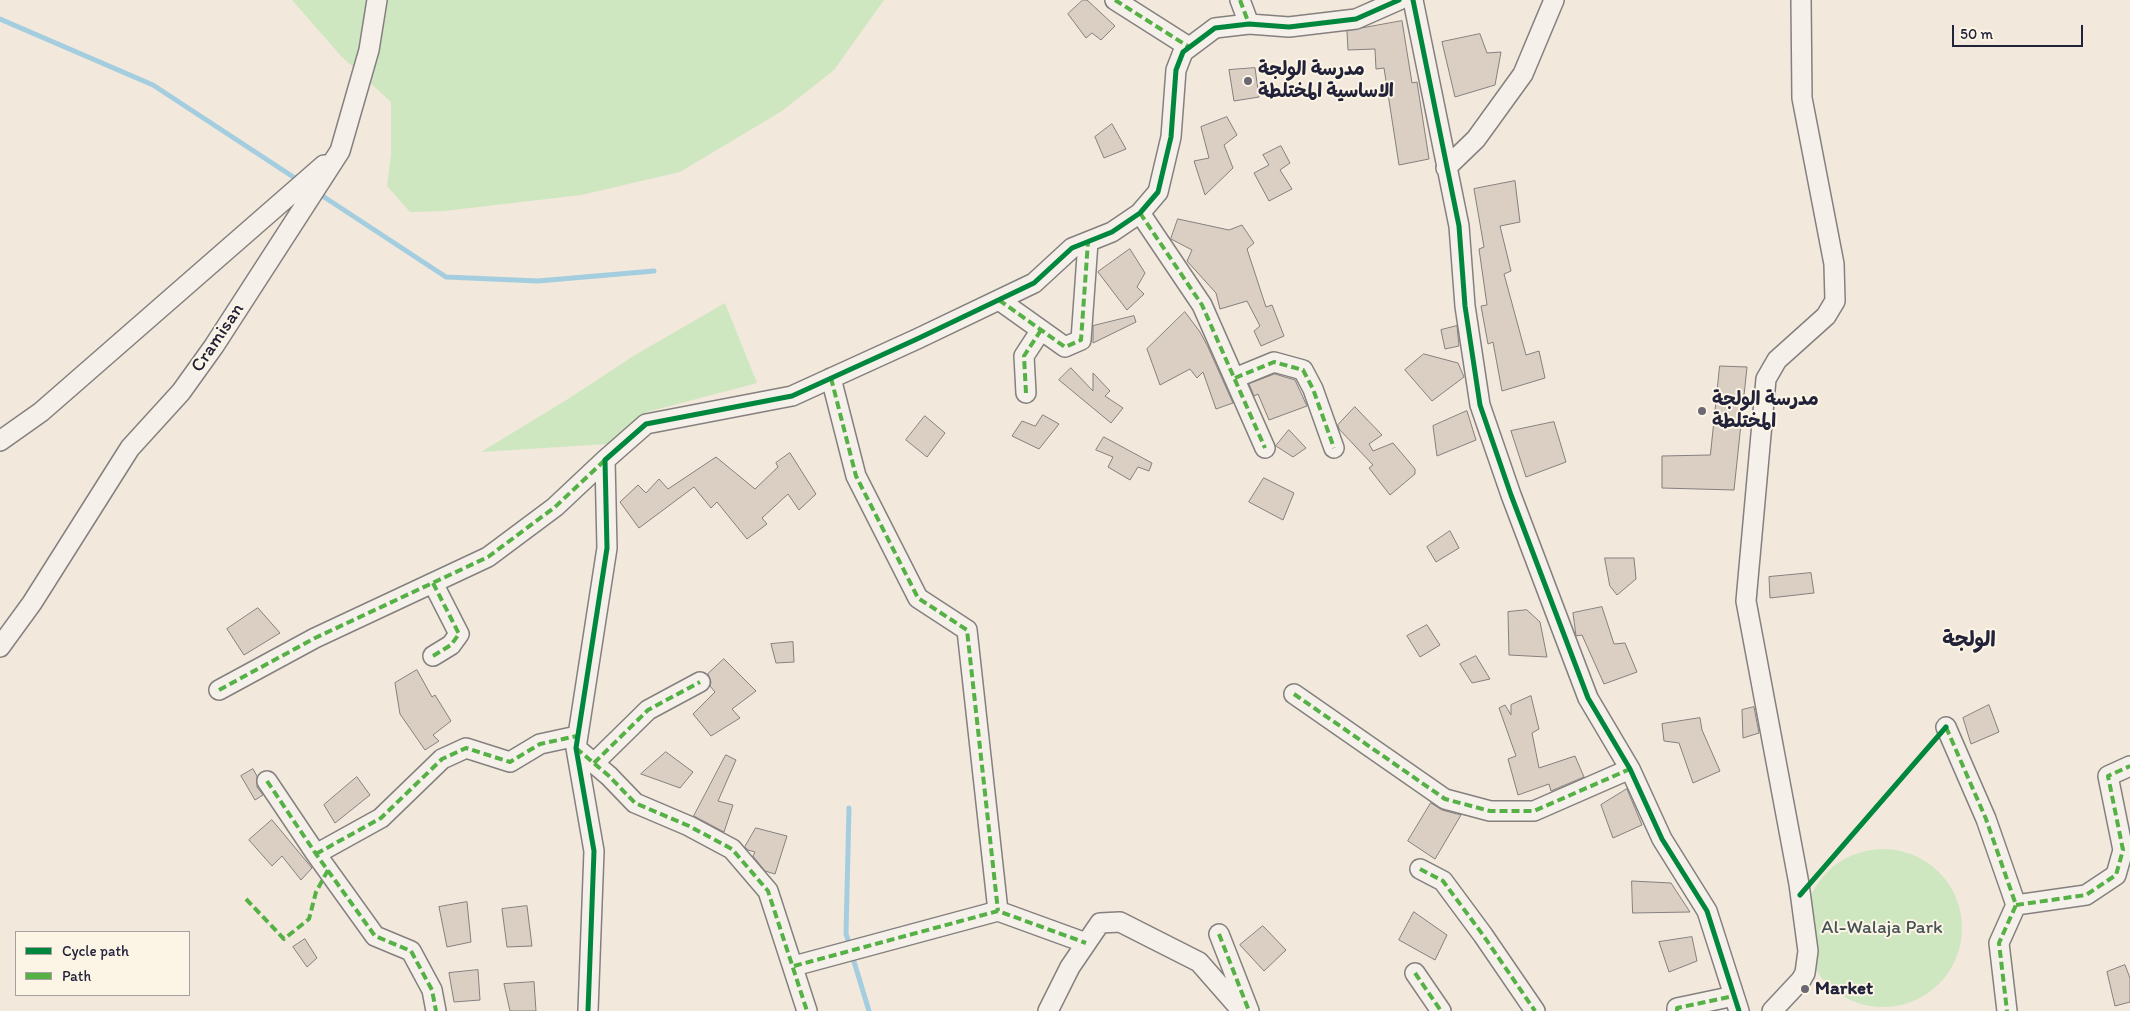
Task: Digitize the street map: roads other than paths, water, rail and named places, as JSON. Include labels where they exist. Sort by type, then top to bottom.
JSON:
[{"type":"street","name":"Cramisan","points":[[0,647],[32,604],[130,448],[181,392],[214,346],[340,151],[369,50],[377,0]]},
{"type":"street","points":[[1114,0],[1189,47]]},
{"type":"street","points":[[1240,0],[1249,24]]},
{"type":"street","points":[[219,690],[315,638],[488,557],[555,507],[646,424],[792,396],[999,300],[1034,282],[1072,248],[1112,232],[1140,213],[1158,192],[1171,137],[1176,70],[1183,52],[1215,28],[1249,24],[1289,27],[1356,19],[1399,0]]},
{"type":"street","points":[[1413,0],[1459,226],[1465,306],[1480,405],[1511,496],[1588,698],[1630,769],[1662,839],[1706,911],[1736,1004],[1677,1008],[1676,1011]]},
{"type":"street","points":[[1446,168],[1476,140],[1523,74],[1554,0]]},
{"type":"street","points":[[1772,1011],[1801,980],[1805,973],[1808,951],[1799,884],[1746,601],[1766,379],[1777,360],[1826,316],[1835,301],[1834,264],[1802,98],[1801,0]]},
{"type":"street","points":[[0,441],[41,412],[340,151]]},
{"type":"street","points":[[1140,213],[1202,304],[1266,448]]},
{"type":"street","points":[[999,300],[1065,347],[1081,340],[1088,242]]},
{"type":"street","points":[[1026,393],[1024,356],[1041,330]]},
{"type":"street","points":[[1235,378],[1274,362],[1303,370],[1313,389],[1334,448]]},
{"type":"street","points":[[831,378],[856,476],[918,598],[967,630],[998,911]]},
{"type":"street","points":[[588,1011],[594,851],[577,742],[607,548],[605,460]]},
{"type":"street","points":[[433,583],[459,634],[451,645],[433,656]]},
{"type":"street","points":[[594,763],[648,710],[700,682]]},
{"type":"street","points":[[1294,694],[1445,798],[1490,811],[1534,811],[1630,769]]},
{"type":"street","points":[[1946,727],[1986,819],[2016,905],[1999,943],[2007,1011]]},
{"type":"street","points":[[577,742],[594,763],[635,803],[689,826],[732,849],[768,891],[794,966],[807,1011]]},
{"type":"street","points":[[316,854],[381,818],[442,759],[466,748],[510,762],[540,744],[577,742]]},
{"type":"street","points":[[2016,905],[2086,895],[2116,875],[2124,850],[2108,776],[2130,766]]},
{"type":"street","points":[[267,781],[316,854],[375,936],[411,951],[432,990],[436,1011]]},
{"type":"street","points":[[1420,869],[1443,881],[1535,1011]]},
{"type":"street","points":[[794,966],[998,911],[1086,943]]},
{"type":"street","points":[[1048,1011],[1070,968],[1100,923],[1120,922],[1199,962],[1242,1011]]},
{"type":"street","points":[[1219,934],[1249,1011]]},
{"type":"street","points":[[1415,972],[1440,1011]]},
{"type":"waterway","points":[[0,19],[153,85],[301,182]]},
{"type":"waterway","points":[[318,193],[446,277],[538,281],[654,271]]},
{"type":"waterway","points":[[849,808],[846,934],[850,946]]},
{"type":"waterway","points":[[852,955],[869,1011]]},
{"type":"place","name":"مدرسة الولجة الاساسية المختلطة","points":[[1248,81]]},
{"type":"place","name":"مدرسة الولجة المختلطة","points":[[1702,411]]},
{"type":"place","name":"Market","points":[[1805,989]]},
{"type":"district","name":"الولجة","points":[[1969,641]]},
{"type":"park label","name":"Al-Walaja Park","points":[[1882,928]]}]
